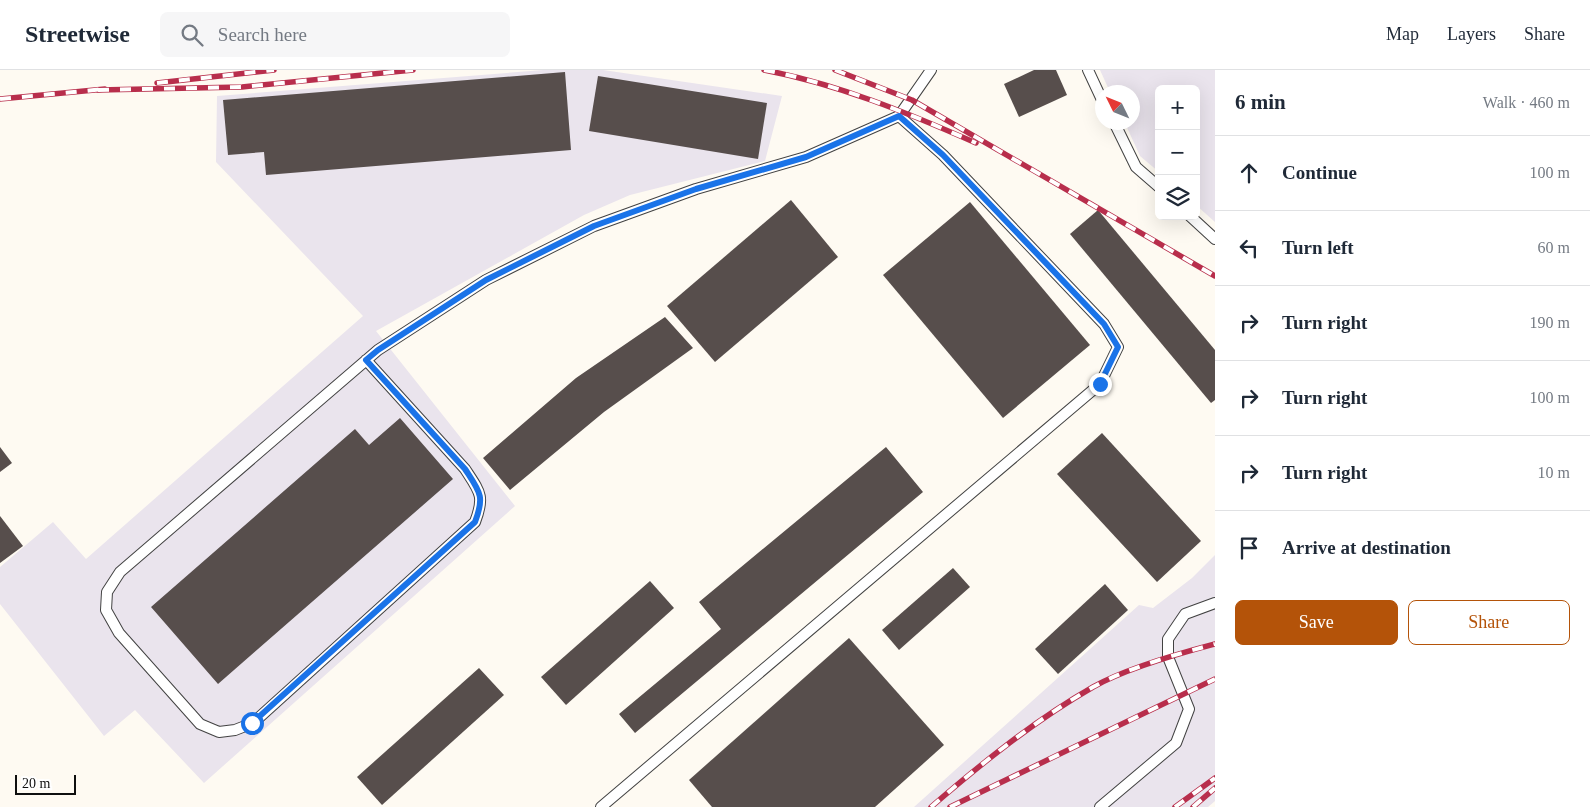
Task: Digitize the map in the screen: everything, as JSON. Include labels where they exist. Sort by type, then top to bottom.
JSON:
[{"type":"lane","points":[[366,360],[465,469],[477,487],[482,504],[475,522],[252,723],[235,730],[219,732],[200,724],[118,633],[106,610],[107,592],[120,572],[366,360],[378,350],[486,280],[594,226],[696,189],[806,157],[899,116],[931,70]]},
{"type":"lane","points":[[1088,70],[1095,85]]},
{"type":"lane","points":[[601,807],[1100,384],[1118,347],[1104,324],[943,155],[899,116]]},
{"type":"lane","points":[[1118,130],[1136,167],[1155,184]]},
{"type":"lane","points":[[1194,220],[1215,239]]},
{"type":"lane","points":[[1100,807],[1176,743],[1189,709],[1168,657],[1168,639],[1184,614],[1215,602]]},
{"type":"shaded area","points":[[543,70],[603,70],[782,96],[765,161],[630,195],[584,215],[376,331],[515,506],[204,783],[135,710],[104,736],[0,604],[0,567],[53,522],[86,559],[363,316],[216,162],[217,96]]},
{"type":"shaded area","points":[[1100,70],[1215,70],[1215,222],[1200,209],[1200,85],[1155,85],[1155,169],[1140,156],[1128,130],[1140,130],[1140,85],[1107,85]]},
{"type":"shaded area","points":[[1215,555],[1215,801],[1208,807],[914,807],[1139,605],[1153,608],[1192,578]]},
{"type":"building","points":[[1034,70],[1056,70],[1067,95],[1019,117],[1004,84]]},
{"type":"building","points":[[565,72],[571,150],[266,175],[264,152],[228,155],[223,100]]},
{"type":"building","points":[[598,76],[767,103],[758,159],[589,131]]},
{"type":"building","points":[[791,200],[838,257],[715,362],[667,306]]},
{"type":"building","points":[[970,202],[1090,345],[1003,418],[883,275]]},
{"type":"building","points":[[1098,210],[1215,350],[1215,400],[1211,403],[1070,234]]},
{"type":"building","points":[[665,317],[693,348],[604,412],[510,490],[483,458],[576,378]]},
{"type":"building","points":[[400,418],[453,479],[218,684],[151,607],[355,429],[369,445]]},
{"type":"building","points":[[1102,433],[1201,541],[1157,582],[1057,474]]},
{"type":"building","points":[[0,447],[12,463],[0,472]]},
{"type":"building","points":[[886,447],[923,492],[635,733],[619,714],[721,629],[699,602]]},
{"type":"building","points":[[0,516],[23,546],[0,563]]},
{"type":"building","points":[[953,568],[970,587],[899,650],[882,630]]},
{"type":"building","points":[[650,581],[674,608],[566,705],[541,677]]},
{"type":"building","points":[[1105,584],[1128,610],[1058,674],[1035,649]]},
{"type":"building","points":[[849,638],[944,745],[875,807],[712,807],[689,780]]},
{"type":"building","points":[[479,668],[504,695],[382,805],[357,777]]},
{"type":"railway","points":[[157,83],[274,70]]},
{"type":"railway","points":[[98,90],[242,87],[413,70]]},
{"type":"railway","points":[[764,70],[846,91],[899,110],[976,143]]},
{"type":"railway","points":[[835,70],[912,100],[1215,276]]},
{"type":"railway","points":[[0,99],[105,89]]},
{"type":"railway","points":[[931,807],[1009,743],[1093,687],[1137,668],[1215,644]]},
{"type":"railway","points":[[950,807],[1215,679]]},
{"type":"railway","points":[[1175,807],[1215,778]]},
{"type":"railway","points":[[1193,807],[1215,788]]},
{"type":"route","points":[[252,723],[475,522],[482,504],[477,487],[465,469],[366,360],[378,350],[486,280],[594,226],[696,189],[806,157],[899,116],[943,155],[1104,324],[1118,347],[1100,384]]}]
